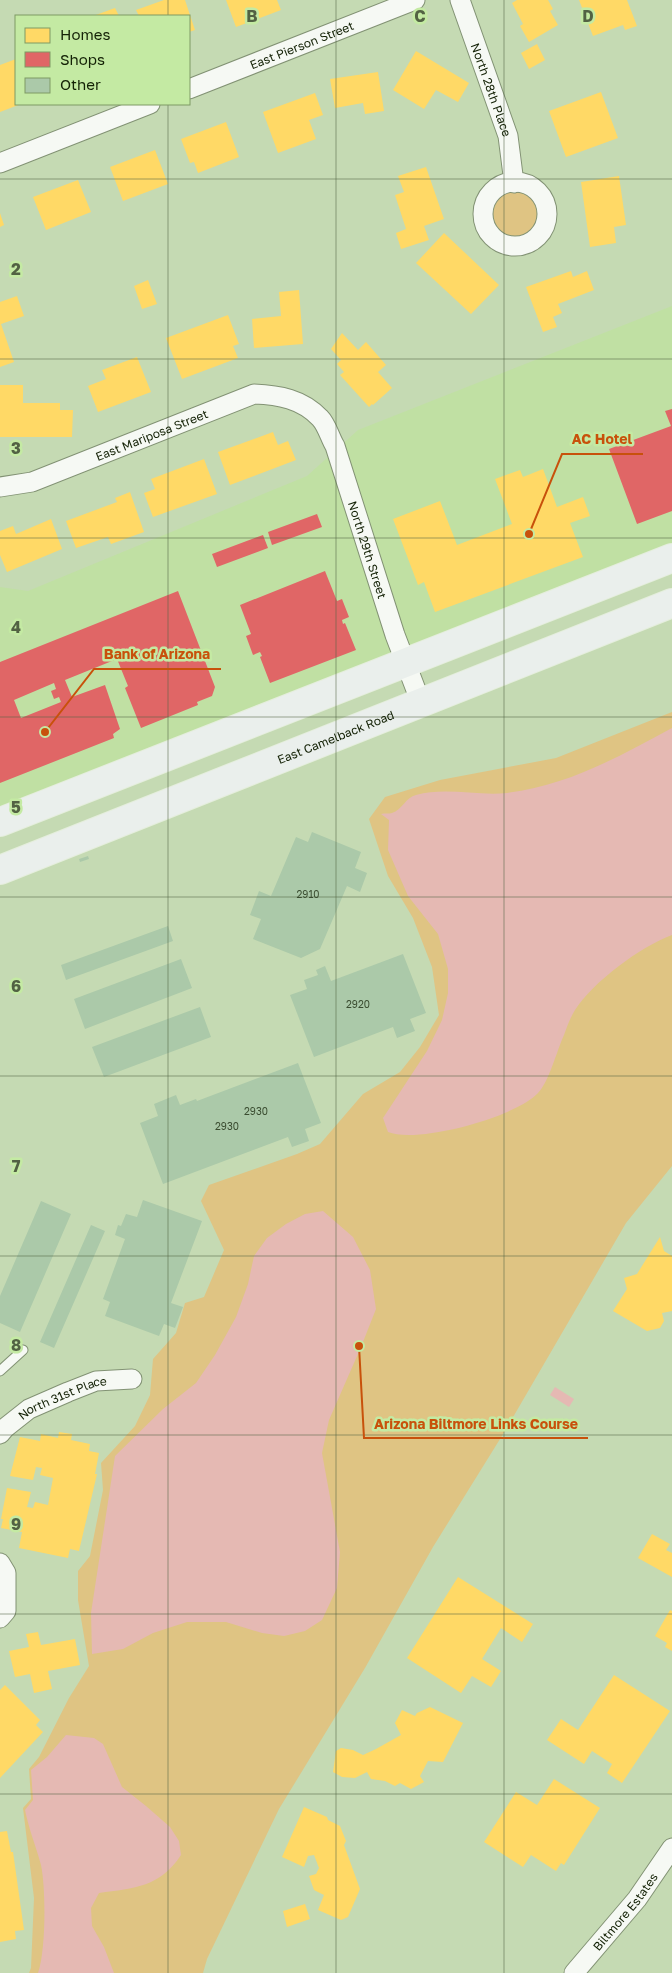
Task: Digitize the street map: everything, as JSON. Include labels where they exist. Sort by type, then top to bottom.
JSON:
[{"type":"main road","points":[[0,822],[672,558]]},
{"type":"main road","name":"East Camelback Road","points":[[0,870],[672,603]]},
{"type":"street","name":"East Pierson Street","points":[[190,89],[415,0]]},
{"type":"street","name":"North 28th Place","points":[[460,0],[508,136],[514,182]]},
{"type":"street","points":[[0,163],[147,105]]},
{"type":"street","name":"East Mariposa Street","points":[[0,487],[32,482],[254,394],[277,395],[303,404]]},
{"type":"street","name":"North 29th Street","points":[[303,404],[321,419],[335,446],[405,662],[421,703]]},
{"type":"street","name":"North 31st Place","points":[[0,1434],[29,1409],[68,1392],[96,1381],[132,1379]]},
{"type":"street","points":[[0,1563],[6,1573],[6,1611],[0,1618]]},
{"type":"street","name":"Biltmore Estates","points":[[574,1973],[637,1899],[672,1848]]},
{"type":"lane","points":[[0,1371],[22,1350]]},
{"type":"shaded area","points":[[511,191],[521,191],[535,201],[539,214],[535,227],[529,233],[521,237],[511,237],[497,227],[493,219],[493,209],[503,195]]},
{"type":"shaded area","points":[[672,306],[672,544],[0,808],[0,587],[28,591],[307,476],[358,430]]},
{"type":"shaded area","points":[[672,712],[672,1166],[626,1223],[505,1431],[433,1547],[365,1668],[279,1809],[207,1959],[203,1973],[29,1973],[31,1968],[34,1898],[23,1808],[31,1799],[29,1769],[39,1757],[69,1698],[89,1666],[78,1600],[78,1571],[90,1556],[103,1490],[101,1463],[135,1426],[150,1395],[153,1359],[176,1333],[185,1303],[204,1297],[224,1250],[201,1201],[209,1185],[320,1144],[363,1094],[400,1072],[420,1047],[439,1015],[432,967],[413,918],[388,876],[369,819],[385,797],[440,780],[556,758]]},
{"type":"shaded area","points":[[672,728],[672,935],[646,948],[618,966],[583,999],[570,1019],[546,1081],[538,1093],[526,1102],[489,1119],[443,1131],[402,1135],[388,1132],[383,1118],[427,1051],[442,1020],[448,993],[448,969],[438,934],[408,896],[388,850],[389,820],[381,814],[391,813],[399,809],[409,798],[427,793],[496,794],[551,784],[612,759]]},
{"type":"shaded area","points":[[323,1211],[353,1237],[370,1270],[376,1309],[329,1420],[322,1453],[340,1552],[337,1588],[322,1620],[305,1631],[284,1636],[262,1633],[226,1622],[187,1622],[153,1633],[123,1649],[92,1654],[91,1613],[115,1456],[163,1409],[196,1383],[215,1355],[236,1317],[248,1284],[254,1256],[267,1238],[286,1224],[305,1214]]},
{"type":"shaded area","points":[[555,1387],[574,1399],[569,1407],[550,1395]]},
{"type":"shaded area","points":[[66,1735],[94,1738],[103,1744],[122,1787],[170,1827],[179,1841],[181,1855],[164,1874],[146,1884],[99,1893],[91,1908],[92,1926],[104,1947],[114,1973],[38,1973],[44,1935],[43,1876],[25,1810],[33,1800],[31,1770],[47,1757]]},
{"type":"building: Homes","points":[[164,0],[185,0],[190,15],[138,15],[136,10]]},
{"type":"building: Homes","points":[[226,0],[277,0],[281,10],[236,27]]},
{"type":"building: Homes","points":[[517,0],[548,0],[553,9],[550,11],[558,25],[529,42],[520,26],[523,24],[512,3]]},
{"type":"building: Homes","points":[[579,0],[627,0],[637,26],[625,30],[623,25],[593,36]]},
{"type":"building: Homes","points":[[115,8],[118,15],[96,15]]},
{"type":"building: Homes","points":[[190,15],[195,30],[190,32]]},
{"type":"building: Homes","points":[[537,44],[545,60],[529,69],[521,53]]},
{"type":"building: Homes","points":[[416,51],[469,83],[458,102],[436,90],[424,109],[393,90]]},
{"type":"building: Homes","points":[[15,59],[15,105],[18,105],[0,112],[0,65]]},
{"type":"building: Homes","points":[[378,72],[384,111],[365,114],[363,103],[335,108],[330,79]]},
{"type":"building: Homes","points":[[601,92],[618,138],[566,157],[549,111]]},
{"type":"building: Homes","points":[[315,93],[323,115],[309,120],[316,139],[278,153],[263,112]]},
{"type":"building: Homes","points":[[226,122],[239,157],[198,173],[194,162],[190,163],[181,139]]},
{"type":"building: Homes","points":[[155,150],[168,184],[123,201],[110,167]]},
{"type":"building: Homes","points":[[426,167],[444,219],[424,226],[429,240],[401,249],[396,233],[406,229],[395,195],[404,192],[398,176]]},
{"type":"building: Homes","points":[[619,176],[626,225],[614,227],[616,243],[590,247],[581,182]]},
{"type":"building: Homes","points":[[78,180],[91,212],[46,230],[33,197]]},
{"type":"building: Homes","points":[[0,213],[4,225],[0,227]]},
{"type":"building: Homes","points":[[444,233],[499,285],[471,314],[416,263]]},
{"type":"building: Homes","points":[[571,271],[573,277],[587,271],[594,290],[558,304],[562,313],[553,317],[557,327],[543,332],[526,287]]},
{"type":"building: Homes","points":[[148,280],[157,304],[142,309],[134,286]]},
{"type":"building: Homes","points":[[299,290],[303,344],[254,348],[252,319],[281,316],[279,292]]},
{"type":"building: Homes","points":[[17,296],[24,316],[1,324],[14,362],[0,367],[0,302]]},
{"type":"building: Homes","points":[[228,315],[239,344],[233,346],[238,358],[182,379],[166,338]]},
{"type":"building: Homes","points":[[342,333],[358,350],[366,342],[386,365],[378,372],[392,388],[369,407],[340,375],[344,372],[337,364],[341,360],[331,349]]},
{"type":"building: Homes","points":[[137,357],[151,392],[98,412],[88,386],[106,379],[102,370]]},
{"type":"building: Homes","points":[[0,385],[23,385],[23,403],[60,403],[60,410],[73,410],[72,437],[0,437]]},
{"type":"building: Homes","points":[[273,432],[278,445],[288,441],[296,460],[230,485],[218,452]]},
{"type":"building: Homes","points":[[204,459],[217,494],[153,517],[144,493],[155,489],[151,479]]},
{"type":"building: Homes","points":[[543,469],[557,507],[583,497],[590,516],[570,523],[583,557],[435,612],[424,582],[418,585],[393,519],[440,501],[457,545],[512,524],[495,479],[520,470],[523,477]]},
{"type":"building: Homes","points":[[130,492],[144,532],[111,544],[108,537],[76,548],[66,521],[117,502],[115,498]]},
{"type":"building: Homes","points":[[51,519],[62,549],[7,572],[0,555],[0,531],[13,526],[16,534]]},
{"type":"building: Homes","points":[[660,1237],[664,1251],[672,1256],[672,1311],[662,1313],[664,1321],[660,1328],[647,1331],[613,1311],[627,1289],[624,1278],[637,1274]]},
{"type":"building: Homes","points":[[59,1432],[72,1434],[71,1440],[90,1444],[89,1451],[99,1453],[95,1474],[97,1474],[79,1551],[70,1549],[68,1558],[19,1548],[22,1532],[1,1528],[7,1488],[31,1492],[27,1507],[33,1508],[35,1502],[48,1505],[53,1478],[40,1475],[42,1468],[36,1467],[33,1480],[10,1476],[20,1437],[40,1441],[41,1434],[58,1438]]},
{"type":"building: Homes","points":[[652,1534],[670,1544],[666,1550],[672,1553],[672,1577],[638,1558]]},
{"type":"building: Homes","points":[[458,1577],[533,1624],[522,1642],[501,1628],[482,1659],[501,1671],[491,1687],[472,1676],[461,1693],[407,1658]]},
{"type":"building: Homes","points":[[670,1610],[672,1611],[672,1651],[665,1647],[667,1643],[655,1636]]},
{"type":"building: Homes","points":[[38,1632],[41,1645],[75,1639],[80,1665],[48,1671],[52,1689],[34,1693],[30,1674],[15,1677],[9,1651],[29,1647],[26,1634]]},
{"type":"building: Homes","points":[[614,1675],[670,1711],[622,1783],[607,1773],[612,1764],[592,1751],[584,1764],[547,1740],[561,1719],[578,1730]]},
{"type":"building: Homes","points":[[5,1685],[40,1720],[36,1725],[43,1732],[0,1778],[0,1690]]},
{"type":"building: Homes","points":[[430,1707],[463,1723],[443,1762],[428,1761],[420,1776],[424,1782],[411,1789],[400,1783],[395,1786],[385,1781],[371,1779],[367,1772],[355,1778],[342,1777],[333,1772],[336,1751],[341,1748],[353,1750],[363,1755],[376,1749],[401,1735],[395,1723],[402,1710],[415,1716],[417,1713]]},
{"type":"building: Homes","points":[[554,1779],[600,1808],[564,1865],[561,1863],[556,1871],[531,1855],[523,1867],[484,1842],[516,1792],[537,1805]]},
{"type":"building: Homes","points":[[304,1807],[327,1817],[328,1820],[340,1826],[346,1841],[344,1845],[360,1889],[348,1917],[341,1920],[318,1910],[324,1895],[314,1890],[309,1876],[316,1874],[319,1868],[314,1855],[308,1856],[304,1867],[282,1857]]},
{"type":"building: Homes","points":[[7,1831],[11,1852],[13,1852],[24,1930],[15,1931],[16,1939],[0,1942],[0,1832]]},
{"type":"building: Homes","points":[[305,1904],[310,1919],[287,1927],[283,1911]]},
{"type":"building: Shops","points":[[672,409],[672,511],[637,524],[609,449],[671,426],[665,411]]},
{"type":"building: Shops","points":[[317,514],[322,527],[272,545],[268,532]]},
{"type":"building: Shops","points":[[263,535],[268,548],[217,567],[212,554]]},
{"type":"building: Shops","points":[[325,571],[337,601],[342,599],[349,617],[342,620],[343,624],[345,623],[356,650],[270,683],[260,657],[262,656],[260,652],[253,655],[246,636],[251,634],[240,605]]},
{"type":"building: Shops","points":[[178,591],[215,687],[212,696],[197,702],[198,705],[141,728],[125,688],[128,686],[117,659],[65,680],[72,697],[105,685],[120,729],[113,734],[114,738],[0,783],[0,662]],"holes":[[[54,683],[56,689],[51,691],[54,699],[59,697],[61,702],[21,718],[14,700]]]},
{"type":"building: Other","points":[[312,832],[361,852],[355,868],[367,873],[360,892],[347,886],[320,949],[301,958],[253,939],[261,919],[250,915],[259,891],[271,896],[296,837],[308,842]]},
{"type":"building: Other","points":[[88,856],[89,859],[80,862],[79,859]]},
{"type":"building: Other","points":[[168,926],[173,941],[66,980],[61,965]]},
{"type":"building: Other","points":[[403,954],[426,1013],[410,1019],[415,1031],[397,1038],[393,1027],[314,1057],[290,995],[307,989],[304,980],[318,975],[316,970],[325,966],[331,981]]},
{"type":"building: Other","points":[[181,959],[192,988],[85,1029],[74,999]]},
{"type":"building: Other","points":[[200,1007],[211,1037],[104,1077],[92,1047]]},
{"type":"building: Other","points":[[298,1063],[321,1123],[305,1129],[309,1141],[292,1147],[288,1137],[163,1184],[140,1123],[158,1116],[154,1104],[176,1095],[180,1105],[196,1099],[197,1101]]},
{"type":"building: Other","points":[[143,1200],[202,1221],[171,1303],[183,1307],[175,1328],[164,1324],[159,1336],[105,1316],[110,1302],[103,1299],[125,1239],[115,1235],[118,1225],[121,1226],[126,1214],[137,1217]]},
{"type":"building: Other","points":[[41,1201],[71,1214],[20,1332],[0,1323],[0,1296]]},
{"type":"building: Other","points":[[91,1225],[105,1231],[54,1348],[40,1342]]},
{"type":"place","name":"AC Hotel","points":[[529,534]]},
{"type":"place","name":"Bank of Arizona","points":[[45,732]]},
{"type":"place","name":"Arizona Biltmore Links Course","points":[[359,1346]]}]
